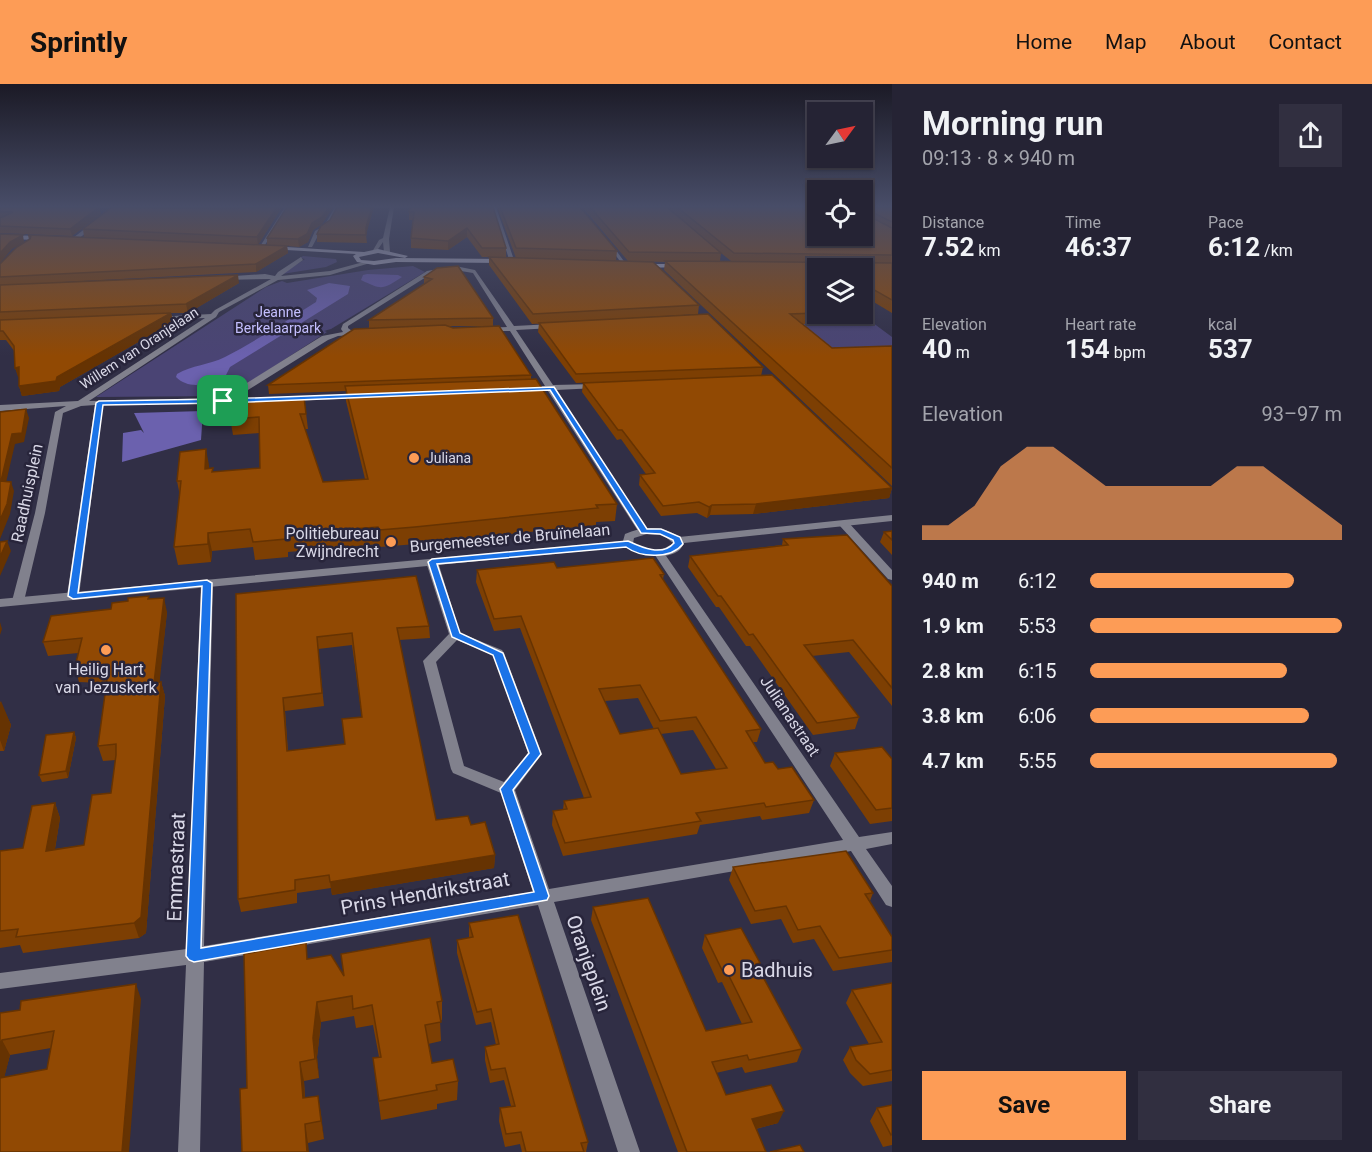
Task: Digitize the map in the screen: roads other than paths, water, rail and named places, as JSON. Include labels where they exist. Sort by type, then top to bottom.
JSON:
[{"type":"main road","points":[[359,257],[367,263],[382,263],[397,258],[512,259],[523,261],[397,258]]},
{"type":"main road","points":[[618,264],[686,265],[654,266],[618,264]]},
{"type":"street","name":"Willem van Oranjelaan","points":[[316,273],[359,257]]},
{"type":"street","points":[[614,257],[618,264]]},
{"type":"street","name":"Willem van Oranjelaan","points":[[277,278],[280,273],[301,259]]},
{"type":"street","name":"Willem van Oranjelaan","points":[[80,403],[213,316],[228,310],[232,304],[277,278],[343,270],[367,263]]},
{"type":"street","points":[[654,266],[665,278]]},
{"type":"street","points":[[351,334],[344,329],[345,325],[429,272],[455,268],[475,272],[644,532]]},
{"type":"street","points":[[218,278],[265,276],[277,278]]},
{"type":"street","points":[[149,318],[213,316]]},
{"type":"street","points":[[483,330],[559,326]]},
{"type":"street","points":[[223,401],[325,338],[368,333]]},
{"type":"street","points":[[516,389],[611,386]]},
{"type":"street","points":[[281,399],[375,395]]},
{"type":"street","points":[[0,408],[80,403],[258,400]]},
{"type":"street","name":"Raadhuisplein","points":[[18,602],[40,513],[59,412],[80,403]]},
{"type":"street","points":[[73,596],[99,403]]},
{"type":"street","points":[[677,540],[679,544],[674,549],[658,552],[643,552],[628,544],[629,536],[644,532],[661,531],[677,540],[892,518]]},
{"type":"street","points":[[844,524],[892,577]]},
{"type":"street","name":"Burgemeester de Bruïnelaan","points":[[0,603],[628,544]]},
{"type":"street","name":"Julianastraat","points":[[658,552],[892,900]]},
{"type":"street","points":[[432,562],[455,635],[498,653],[535,754],[507,789],[458,769],[429,661],[455,635]]},
{"type":"street","name":"Emmastraat","points":[[189,1152],[207,583]]},
{"type":"street","name":"Oranjeplein","points":[[507,789],[629,1152]]},
{"type":"street","name":"Prins Hendrikstraat","points":[[0,981],[194,956],[892,838]]},
{"type":"place","name":"Juliana","points":[[414,458]]},
{"type":"place","name":"Politiebureau Zwijndrecht","points":[[391,542]]},
{"type":"place","name":"Heilig Hart van Jezuskerk","points":[[106,650]]},
{"type":"place","name":"Badhuis","points":[[729,970]]},
{"type":"park label","name":"Jeanne Berkelaarpark","points":[[278,320]]}]
